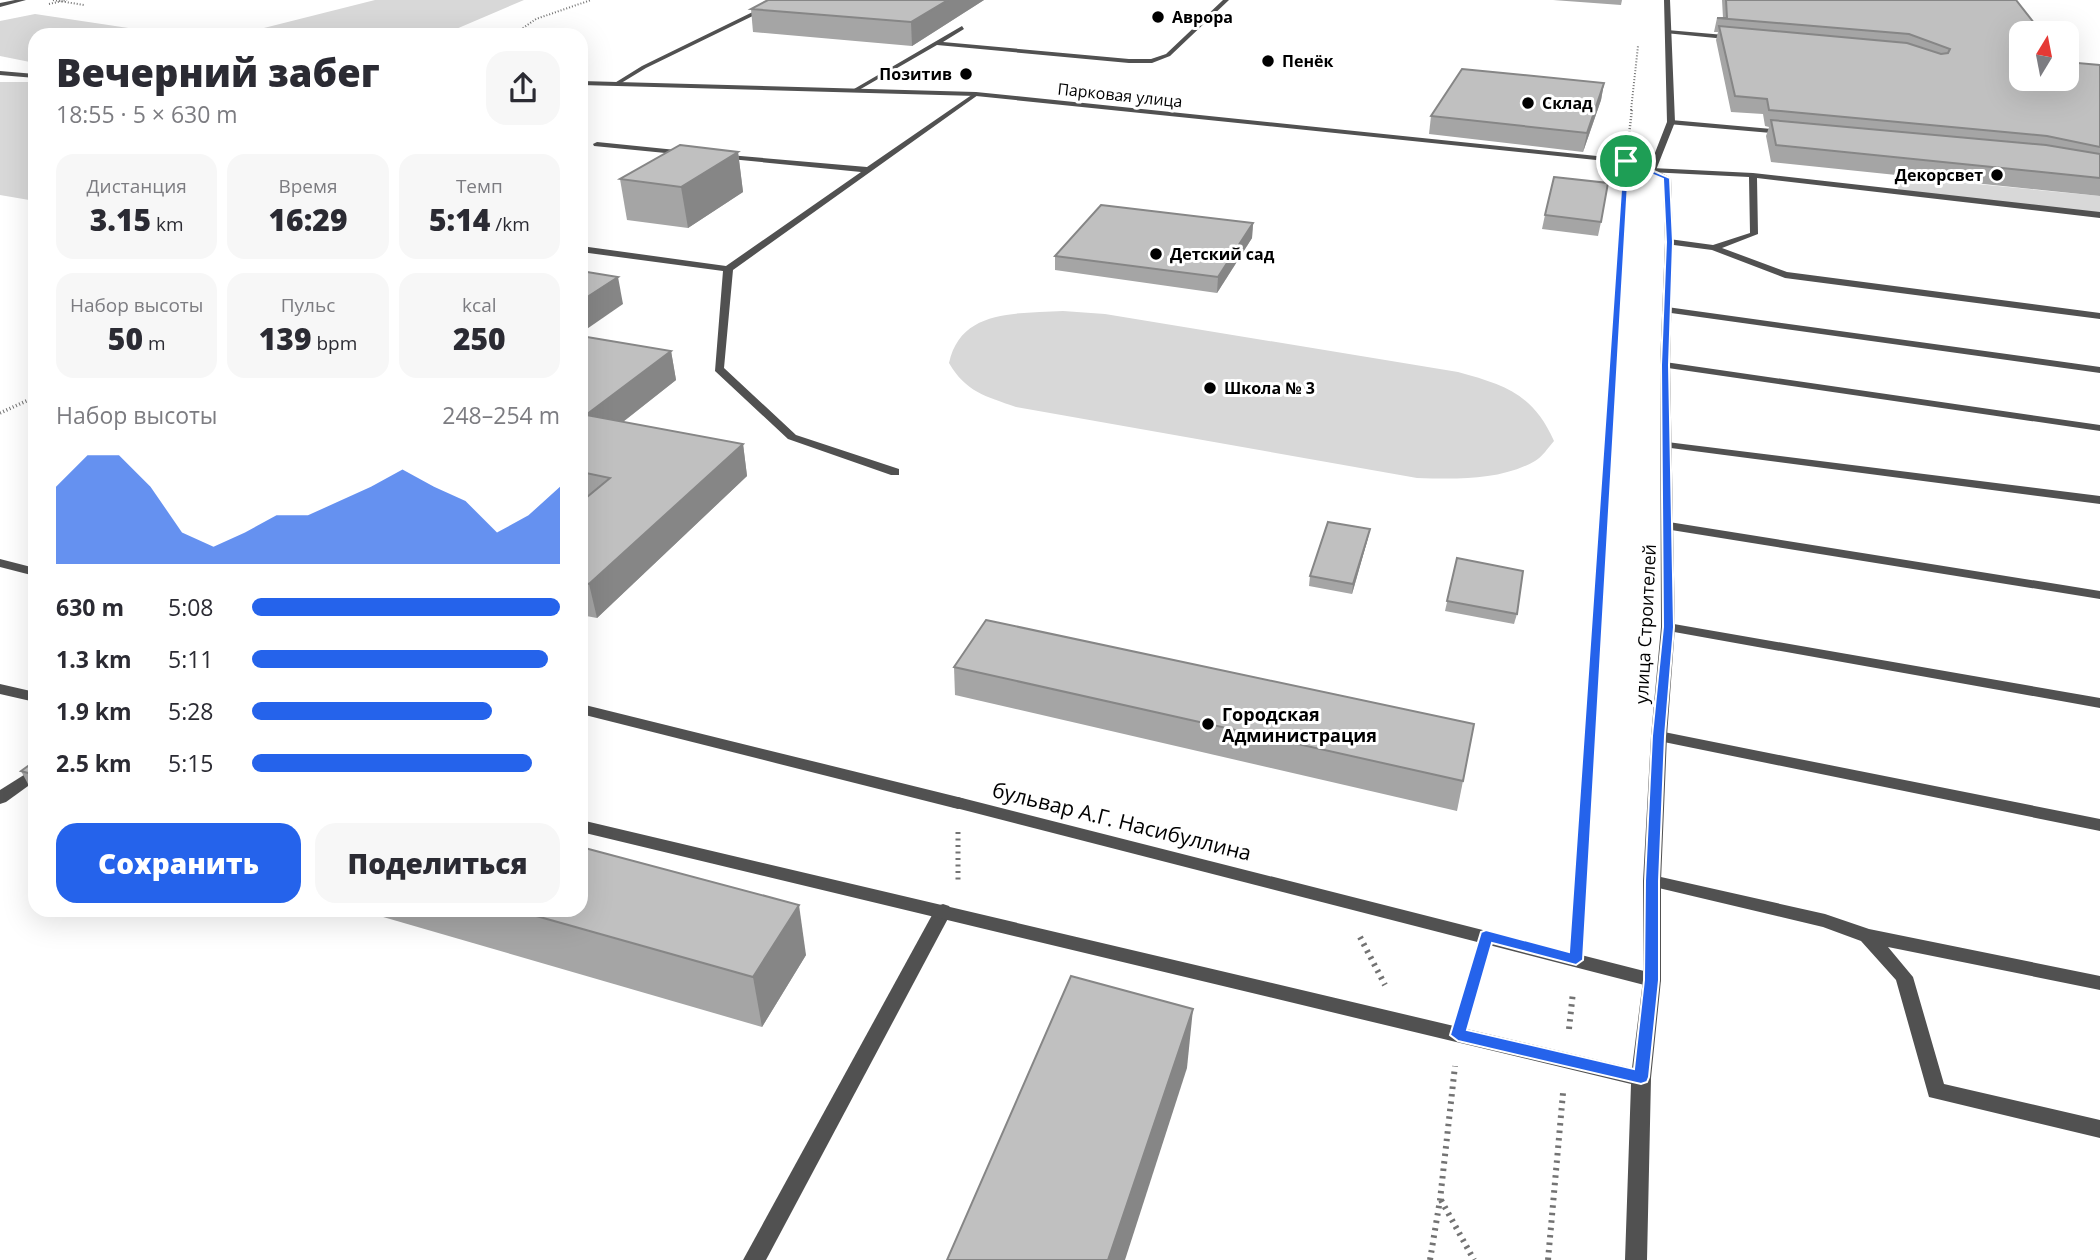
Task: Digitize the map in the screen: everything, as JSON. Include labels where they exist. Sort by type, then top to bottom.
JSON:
[{"type":"street","points":[[0,5],[23,0]]},
{"type":"street","points":[[937,43],[1152,61],[1168,55],[1226,0]]},
{"type":"street","points":[[1653,170],[1671,122],[1667,0]]},
{"type":"street","points":[[616,84],[644,67],[778,2]]},
{"type":"street","points":[[857,89],[962,28]]},
{"type":"street","points":[[1667,32],[1743,38]]},
{"type":"street","points":[[0,73],[28,75]]},
{"type":"street","name":"Парковая улица","points":[[588,83],[976,94],[1626,161],[1653,170],[1753,175],[2100,215]]},
{"type":"street","points":[[588,250],[728,269],[976,94]]},
{"type":"street","points":[[1671,122],[1793,133]]},
{"type":"street","points":[[597,144],[692,153]]},
{"type":"street","points":[[706,155],[869,170]]},
{"type":"street","name":"улица Строителей","points":[[1636,1260],[1641,1077],[1652,980],[1652,881],[1659,736],[1668,627],[1669,526],[1665,365],[1670,242],[1667,178],[1653,170]]},
{"type":"street","points":[[1714,248],[1754,233],[1753,175]]},
{"type":"street","points":[[1670,242],[1714,248],[1785,275],[2100,316]]},
{"type":"street","points":[[728,269],[719,369],[792,437],[895,472]]},
{"type":"street","points":[[1667,310],[2100,370]]},
{"type":"street","points":[[1665,365],[2100,429]]},
{"type":"street","points":[[1667,445],[2100,500]]},
{"type":"street","points":[[1669,526],[2100,594]]},
{"type":"street","points":[[0,563],[28,570]]},
{"type":"street","points":[[1668,627],[2100,703]]},
{"type":"street","points":[[0,689],[28,695]]},
{"type":"street","name":"бульвар А.Г. Насибуллина","points":[[588,711],[1652,980]]},
{"type":"street","points":[[1659,736],[2100,825]]},
{"type":"street","points":[[0,798],[28,778]]},
{"type":"street","points":[[588,829],[1641,1077]]},
{"type":"street","points":[[1652,881],[1825,921],[1867,936],[2100,983]]},
{"type":"street","points":[[754,1260],[951,914]]},
{"type":"street","points":[[1867,936],[1904,976],[1936,1091],[2100,1129]]},
{"type":"path","points":[[53,0],[84,5]]},
{"type":"path","points":[[523,28],[536,19],[591,0]]},
{"type":"path","points":[[1548,1260],[1576,960],[1626,161],[1639,39]]},
{"type":"path","points":[[0,413],[28,400]]},
{"type":"path","points":[[951,914],[958,803]]},
{"type":"path","points":[[1340,899],[1405,1022]]},
{"type":"path","points":[[1430,1260],[1440,1199],[1458,1035],[1486,936]]},
{"type":"path","points":[[1440,1199],[1474,1260]]},
{"type":"shaded area","points":[[375,0],[524,0],[458,28],[264,28]]},
{"type":"shaded area","points":[[35,14],[128,28],[28,28],[28,62],[0,56],[0,21]]},
{"type":"shaded area","points":[[0,82],[28,82],[28,200],[0,195]]},
{"type":"shaded area","points":[[1893,176],[2100,196],[2100,213],[1900,193]]},
{"type":"shaded area","points":[[1063,311],[1105,314],[1458,372],[1516,394],[1537,412],[1554,441],[1535,461],[1507,472],[1447,479],[1417,478],[1016,407],[969,387],[949,363],[955,345],[978,323],[1010,314]]},
{"type":"building","points":[[768,0],[948,0],[911,22],[751,9]]},
{"type":"building","points":[[1726,0],[2016,0],[2033,21],[2009,21],[2009,91],[2079,91],[2079,63],[2100,65],[2100,147],[2047,136],[1769,110],[1767,99],[1735,96],[1719,26],[1907,43],[1941,54],[1948,53],[1950,49],[1909,34],[1717,18],[1727,18]]},
{"type":"building","points":[[1462,69],[1604,83],[1587,133],[1431,116]]},
{"type":"building","points":[[1771,120],[2046,145],[2100,154],[2100,178],[1776,145]]},
{"type":"building","points":[[680,145],[738,152],[681,187],[620,179]]},
{"type":"building","points":[[1554,177],[1608,183],[1601,222],[1545,215]]},
{"type":"building","points":[[1101,205],[1253,223],[1218,277],[1055,256]]},
{"type":"building","points":[[588,272],[618,277],[588,296]]},
{"type":"building","points":[[588,337],[671,351],[588,413]]},
{"type":"building","points":[[588,415],[743,444],[589,584],[588,496],[610,478],[588,473]]},
{"type":"building","points":[[1328,522],[1370,529],[1353,584],[1310,576]]},
{"type":"building","points":[[1457,558],[1523,571],[1517,614],[1447,601]]},
{"type":"building","points":[[986,620],[1474,724],[1463,781],[954,667]]},
{"type":"building","points":[[588,849],[799,905],[753,977],[540,917],[588,917]]},
{"type":"building","points":[[1071,976],[1193,1009],[1108,1260],[947,1260]]},
{"type":"place","name":"Аврора","points":[[1158,17]]},
{"type":"place","name":"Пенёк","points":[[1268,61]]},
{"type":"place","name":"Позитив","points":[[966,74]]},
{"type":"place","name":"Склад","points":[[1528,103]]},
{"type":"place","name":"Декорсвет","points":[[1997,175]]},
{"type":"place","name":"Детский сад","points":[[1156,254]]},
{"type":"place","name":"Школа № 3","points":[[1210,388]]},
{"type":"place","name":"Городская Администрация","points":[[1208,724]]},
{"type":"route","points":[[1626,161],[1667,178],[1670,242],[1665,365],[1669,526],[1668,627],[1659,736],[1652,881],[1652,980],[1641,1077],[1458,1035],[1486,936],[1576,960],[1626,161]]}]
